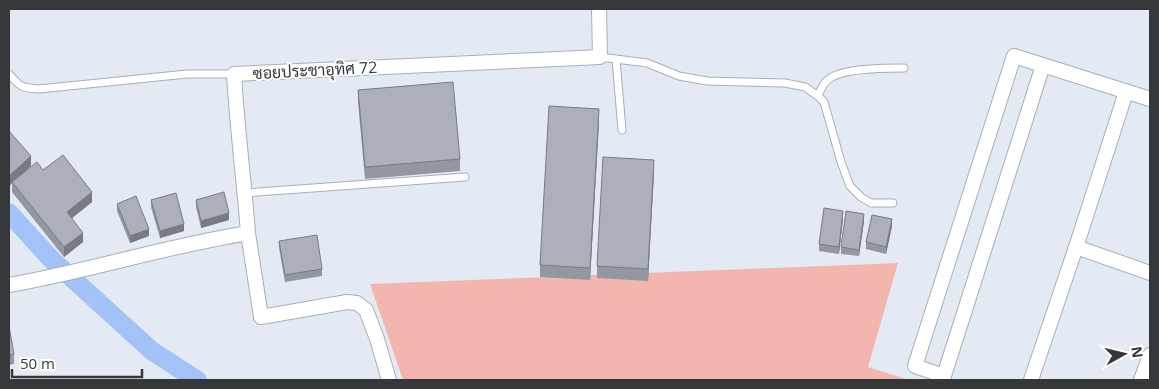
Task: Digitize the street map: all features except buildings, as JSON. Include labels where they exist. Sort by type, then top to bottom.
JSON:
[{"type":"street","points":[[599,9],[600,57]]},
{"type":"street","points":[[1043,65],[944,376],[914,366],[1014,56],[1043,65],[1126,92],[1150,99]]},
{"type":"street","name":"ซอยประชาอุทิศ 72","points":[[389,380],[366,310],[357,303],[347,302],[261,317],[248,233],[234,74],[600,57]]},
{"type":"street","points":[[1031,380],[1126,92]]},
{"type":"street","points":[[9,285],[215,238],[248,233]]},
{"type":"street","points":[[1076,247],[1150,273]]},
{"type":"street","points":[[1141,380],[1150,355]]},
{"type":"lane","points":[[600,57],[647,64],[679,76],[708,81],[785,82],[805,88],[824,102],[841,162],[850,186],[861,197],[871,203],[893,203]]},
{"type":"lane","points":[[616,59],[622,130]]},
{"type":"lane","points":[[818,96],[824,84],[832,76],[877,68],[904,68]]},
{"type":"lane","points":[[9,74],[18,84],[28,88],[39,89],[187,74],[234,74]]},
{"type":"lane","points":[[245,193],[465,177]]},
{"type":"shaded area","points":[[898,263],[868,367],[909,380],[403,380],[370,284]]},
{"type":"waterway","points":[[9,213],[51,259],[152,351],[197,380]]}]
